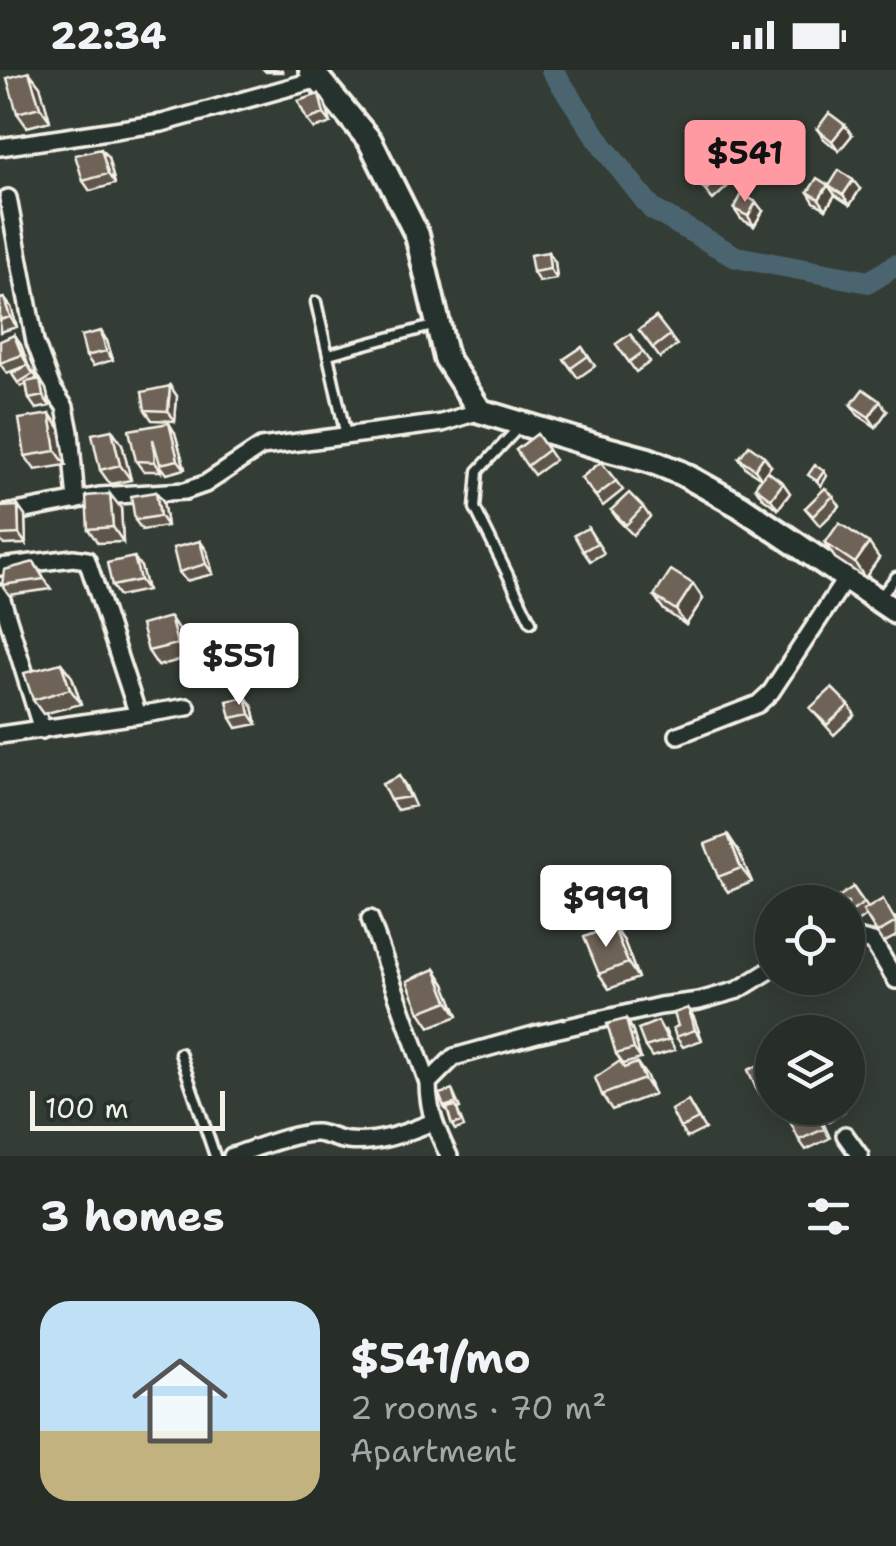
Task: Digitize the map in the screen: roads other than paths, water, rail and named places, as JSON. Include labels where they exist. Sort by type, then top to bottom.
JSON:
[{"type":"street","points":[[0,147],[162,123],[315,74],[370,140],[417,235],[446,358],[480,411]]},
{"type":"street","points":[[8,198],[35,342],[52,388],[65,407],[76,501]]},
{"type":"street","points":[[0,515],[99,496],[185,491],[206,484],[261,447],[442,423],[480,411],[681,473],[740,506],[887,605]]},
{"type":"street","points":[[0,568],[73,558],[87,560],[138,716]]},
{"type":"street","points":[[678,735],[758,704],[772,692],[846,578]]},
{"type":"street","points":[[0,593],[42,730]]},
{"type":"street","points":[[0,736],[187,707]]},
{"type":"street","points":[[370,920],[428,1083],[433,1122],[449,1156]]},
{"type":"street","points":[[865,940],[873,942],[896,980]]},
{"type":"street","points":[[428,1083],[454,1057],[537,1034],[699,1001],[738,990],[755,980]]},
{"type":"street","points":[[232,1156],[320,1133],[355,1142],[385,1140],[433,1122]]},
{"type":"street","points":[[845,1136],[860,1156]]},
{"type":"lane","points":[[316,302],[346,436]]},
{"type":"lane","points":[[329,354],[438,324]]},
{"type":"lane","points":[[522,424],[478,472],[475,508],[531,622]]},
{"type":"lane","points":[[887,605],[896,577]]},
{"type":"lane","points":[[180,1053],[215,1156]]},
{"type":"waterway","points":[[552,70],[604,148],[652,209],[736,257],[869,282],[896,265]]}]
